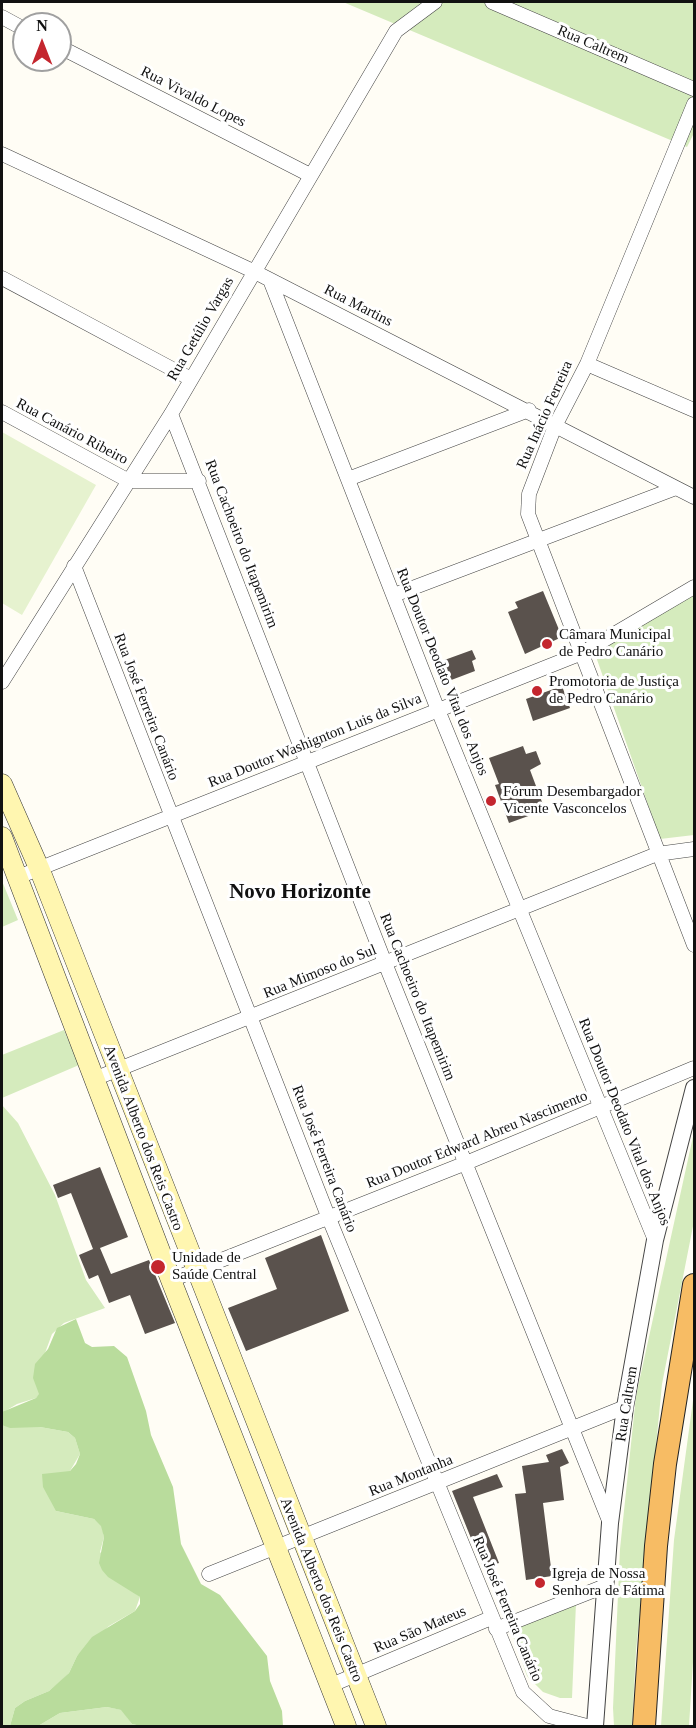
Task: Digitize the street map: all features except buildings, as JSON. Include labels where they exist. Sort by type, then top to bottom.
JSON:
[{"type":"highway","points":[[644,1726],[661,1499],[694,1285]]},
{"type":"main road","name":"Avenida Alberto dos Reis Castro","points":[[2,784],[39,868],[116,1070],[376,1726]]},
{"type":"main road","name":"Avenida Alberto dos Reis Castro","points":[[2,837],[171,1280],[346,1726]]},
{"type":"street","name":"Rua Getúlio Vargas","points":[[2,682],[171,414],[396,31],[435,2]]},
{"type":"street","name":"Rua Caltrem","points":[[492,2],[694,89]]},
{"type":"street","name":"Rua Vivaldo Lopes","points":[[72,53],[310,175]]},
{"type":"street","name":"Rua Inácio Ferreira","points":[[694,104],[587,364],[555,426],[529,494],[528,514],[536,540],[694,945]]},
{"type":"street","name":"Rua Martins","points":[[2,154],[253,271],[529,410],[555,426],[694,497]]},
{"type":"street","points":[[2,278],[191,379]]},
{"type":"street","name":"Rua Doutor Deodato Vital dos Anjos","points":[[270,280],[438,710],[655,1240]]},
{"type":"street","points":[[587,364],[694,410]]},
{"type":"street","points":[[348,479],[529,410]]},
{"type":"street","name":"Rua Canário Ribeiro","points":[[2,412],[129,481],[199,481]]},
{"type":"street","name":"Rua Cachoeiro do Itapemirim","points":[[171,414],[386,963],[610,1523]]},
{"type":"street","points":[[394,595],[676,488]]},
{"type":"street","name":"Rua José Ferreira Canário","points":[[75,566],[170,817],[328,1216],[523,1692],[549,1716],[587,1726]]},
{"type":"street","name":"Rua Doutor Washignton Luis da Silva","points":[[18,877],[582,653],[694,587]]},
{"type":"street","name":"Rua Mimoso do Sul","points":[[94,1078],[251,1018],[657,854],[694,849]]},
{"type":"street","name":"Rua Doutor Edward Abreu Nascimento","points":[[171,1280],[466,1163],[694,1068]]},
{"type":"street","name":"Rua Caltrem","points":[[596,1726],[610,1523],[626,1407],[655,1240],[694,1088]]},
{"type":"street","name":"Rua Montanha","points":[[209,1574],[626,1407]]},
{"type":"street","name":"Rua São Mateus","points":[[329,1686],[494,1623],[605,1586]]},
{"type":"green space","points":[[343,2],[694,2],[694,133],[687,147]]},
{"type":"green space","points":[[2,432],[96,485],[22,615],[2,603]]},
{"type":"green space","points":[[694,594],[694,835],[660,839],[594,651]]},
{"type":"green space","points":[[2,881],[18,920],[2,927]]},
{"type":"green space","points":[[64,1030],[79,1065],[2,1098],[2,1055]]},
{"type":"green space","points":[[2,1105],[18,1123],[55,1195],[86,1280],[105,1308],[64,1323],[52,1334],[45,1353],[40,1394],[2,1413]]},
{"type":"green space","points":[[694,1132],[694,1221],[662,1384],[636,1651],[632,1726],[614,1726],[620,1549],[636,1396]]},
{"type":"green space","points":[[76,1319],[85,1343],[92,1347],[114,1346],[127,1357],[146,1411],[151,1435],[173,1487],[181,1544],[201,1584],[220,1595],[267,1656],[270,1681],[282,1711],[283,1726],[141,1726],[132,1724],[121,1710],[107,1707],[60,1713],[38,1726],[10,1726],[15,1708],[49,1691],[69,1673],[77,1656],[92,1637],[135,1611],[140,1604],[140,1597],[108,1577],[102,1570],[99,1563],[104,1537],[101,1526],[94,1519],[56,1511],[43,1487],[42,1474],[70,1471],[76,1464],[80,1454],[75,1438],[68,1432],[40,1427],[10,1428],[2,1425],[2,1412],[36,1398],[39,1394],[33,1378],[35,1364],[48,1349],[57,1328]]},
{"type":"green space","points":[[694,1393],[694,1646],[689,1726],[661,1726],[674,1540]]},
{"type":"green space","points":[[2,1425],[40,1427],[68,1432],[75,1438],[80,1454],[70,1471],[56,1511],[94,1519],[102,1526],[104,1537],[100,1552],[130,1589],[140,1597],[135,1611],[109,1626],[77,1656],[69,1673],[62,1680],[49,1691],[15,1708],[10,1726],[2,1726]]},
{"type":"green space","points":[[576,1603],[572,1698],[560,1698],[543,1692],[527,1676],[510,1628]]},
{"type":"green space","points":[[107,1707],[122,1710],[132,1724],[141,1726],[38,1726],[60,1713]]},
{"type":"place","name":"Câmara Municipal de Pedro Canário","points":[[547,644]]},
{"type":"place","name":"Promotoria de Justiça de Pedro Canário","points":[[537,691]]},
{"type":"place","name":"Fórum Desembargador Vicente Vasconcelos","points":[[491,801]]},
{"type":"place","name":"Unidade de Saúde Central","points":[[158,1267]]},
{"type":"place","name":"Igreja de Nossa Senhora de Fátima","points":[[540,1583]]},
{"type":"district","name":"Novo Horizonte","points":[[300,893]]}]
